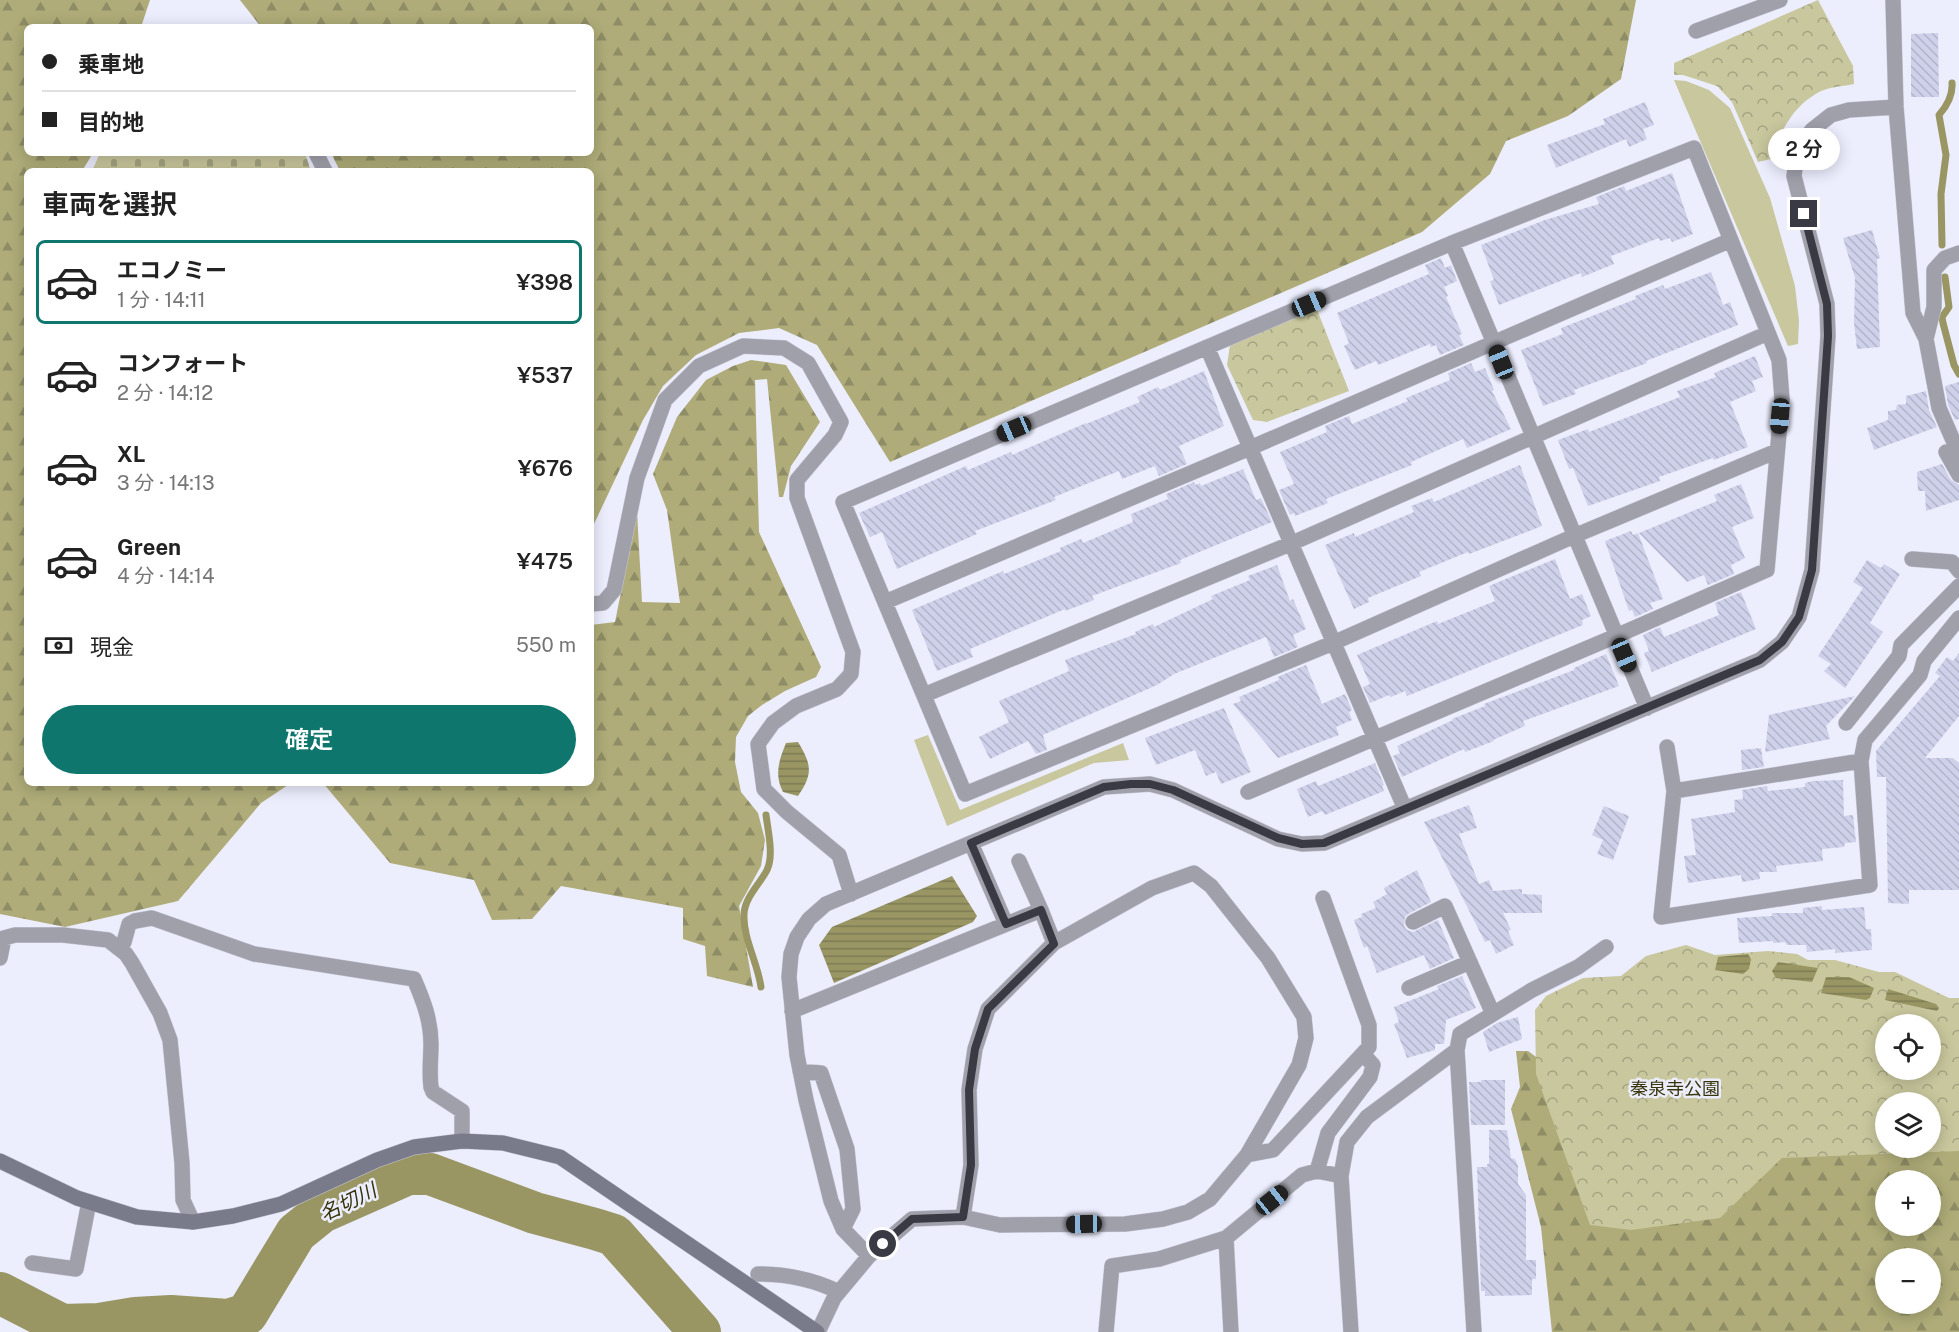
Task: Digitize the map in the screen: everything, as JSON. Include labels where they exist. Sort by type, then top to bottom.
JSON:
[{"type":"street","points":[[1696,31],[1780,0]]},
{"type":"street","points":[[1893,0],[1896,107],[1913,314],[1926,339],[1939,408],[1959,475]]},
{"type":"street","points":[[869,1256],[843,1229],[831,1201],[800,1071],[792,1011],[789,977],[791,954],[796,937],[809,919],[826,904],[1104,787],[1150,784],[1173,790],[1278,838],[1302,844],[1324,843],[1760,660],[1782,642],[1799,617],[1812,570],[1828,336],[1827,304],[1794,176],[1797,154],[1802,142],[1812,130],[1831,115],[1849,110],[1896,107]]},
{"type":"street","points":[[1248,792],[1767,570],[1782,399],[1779,360],[1694,148],[1452,243],[843,502],[965,794],[1333,643],[1574,536],[1777,451]]},
{"type":"street","points":[[885,602],[1250,448],[1731,240]]},
{"type":"street","points":[[1452,243],[1647,708]]},
{"type":"street","points":[[1926,339],[1934,307],[1934,270],[1945,258],[1959,253]]},
{"type":"street","points":[[924,695],[1290,544],[1768,333]]},
{"type":"street","points":[[594,604],[603,603],[614,590],[638,478],[665,400],[699,366],[743,346],[784,348],[808,363],[841,422],[835,435],[796,480],[796,498],[853,652],[851,674],[837,689],[796,706],[773,723],[758,744],[764,789],[787,812],[839,855],[851,894]]},
{"type":"street","points":[[1207,347],[1405,809]]},
{"type":"street","points":[[1912,559],[1952,562],[1959,571]]},
{"type":"street","points":[[1846,723],[1899,656],[1901,645],[1959,586]]},
{"type":"street","points":[[1667,747],[1674,791],[1661,917],[1870,885],[1861,761],[1866,740],[1920,675],[1924,661],[1959,618]]},
{"type":"street","points":[[1674,791],[1861,761]]},
{"type":"street","points":[[971,843],[1006,924]]},
{"type":"street","points":[[1019,861],[1054,944]]},
{"type":"street","points":[[0,1161],[89,1202],[137,1217],[193,1222],[232,1216],[281,1204],[376,1160],[414,1147],[462,1141],[503,1143],[560,1157],[818,1332],[839,1292],[869,1256],[912,1219],[963,1217],[1000,1226],[1125,1224],[1162,1219],[1188,1212],[1210,1199],[1247,1155],[1299,1065],[1306,1038],[1304,1017],[1268,958],[1211,886],[1194,873],[1152,888],[1054,944],[988,1009],[975,1049],[969,1090],[971,1165],[963,1217]]},
{"type":"street","points":[[1247,1155],[1273,1150],[1370,1047],[1370,1026],[1323,898]]},
{"type":"street","points":[[1413,922],[1445,906],[1493,1014]]},
{"type":"street","points":[[792,1011],[1041,910]]},
{"type":"street","points":[[118,948],[124,942],[129,924],[152,918],[254,954],[414,979],[425,1005],[429,1024],[430,1087],[433,1092],[462,1111],[462,1141]]},
{"type":"street","points":[[0,958],[4,938],[15,935],[78,936],[108,940],[126,954],[160,1013],[170,1040],[182,1163],[183,1200],[193,1222]]},
{"type":"street","points":[[1474,1332],[1457,1050],[1460,1034],[1532,990],[1578,968],[1606,947]]},
{"type":"street","points":[[1409,988],[1470,962]]},
{"type":"street","points":[[1351,1332],[1341,1176],[1347,1142],[1367,1117],[1457,1050]]},
{"type":"street","points":[[1317,1171],[1328,1134],[1370,1077],[1373,1065],[1363,1054]]},
{"type":"street","points":[[800,1071],[821,1073],[847,1149],[853,1209],[843,1229]]},
{"type":"street","points":[[1106,1332],[1112,1266],[1159,1259],[1226,1238],[1302,1175],[1317,1171],[1341,1176]]},
{"type":"street","points":[[32,1263],[76,1269],[89,1202]]},
{"type":"street","points":[[1226,1238],[1231,1332]]},
{"type":"street","points":[[758,1274],[823,1284],[839,1292]]},
{"type":"green space","points":[[0,0],[150,0],[142,24],[24,24],[24,156],[91,156],[84,168],[24,168],[24,786],[286,786],[261,803],[178,901],[65,927],[0,914]]},
{"type":"green space","points":[[240,0],[1636,0],[1621,79],[1568,116],[1506,141],[1490,174],[1422,232],[890,462],[817,345],[779,328],[739,333],[696,355],[663,386],[643,420],[594,524],[594,168],[338,168],[332,156],[594,156],[594,24],[259,24]]},
{"type":"green space","points":[[1818,0],[1853,66],[1854,84],[1821,91],[1802,104],[1789,120],[1771,159],[1758,162],[1732,102],[1717,86],[1683,75],[1674,75],[1674,63]]},
{"type":"green space","points":[[1674,80],[1686,81],[1709,90],[1730,108],[1770,198],[1795,286],[1799,321],[1798,344],[1788,346]]},
{"type":"green space","points":[[99,156],[306,156],[310,168],[93,168]]},
{"type":"green space","points":[[1316,307],[1349,391],[1267,422],[1253,420],[1227,365],[1230,345]]},
{"type":"green space","points":[[751,360],[786,365],[820,422],[791,466],[783,497],[779,497],[767,379],[755,380],[759,532],[821,667],[816,677],[785,691],[748,716],[736,737],[735,762],[741,792],[758,813],[765,840],[761,866],[739,906],[753,987],[707,976],[705,946],[683,939],[683,908],[561,886],[532,919],[492,920],[474,880],[390,863],[326,786],[594,786],[594,625],[615,622],[637,512],[642,602],[680,603],[667,510],[653,474],[677,417],[706,380],[733,366]]},
{"type":"green space","points":[[928,735],[960,810],[1123,743],[1129,760],[1094,763],[947,826],[914,740]]},
{"type":"green space","name":"秦泉寺公園","points":[[1686,945],[1715,955],[1768,951],[1797,954],[1808,960],[1835,960],[1879,972],[1895,972],[1949,998],[1959,998],[1959,1151],[1941,1152],[1941,1092],[1875,1092],[1875,1154],[1782,1158],[1720,1218],[1631,1230],[1590,1225],[1536,1074],[1535,1010],[1546,996],[1583,978],[1621,976],[1646,956]]},
{"type":"green space","points":[[1959,1033],[1959,1332],[1552,1332],[1541,1227],[1511,1109],[1520,1087],[1516,1051],[1528,1051],[1555,1071],[1875,1070],[1875,1080],[1941,1080],[1941,1056]]},
{"type":"shaded area","points":[[798,742],[809,769],[806,782],[798,796],[783,792],[778,774],[786,743]]},
{"type":"shaded area","points":[[952,876],[977,916],[973,922],[834,983],[819,945],[832,927]]},
{"type":"shaded area","points":[[1748,954],[1751,959],[1749,969],[1743,974],[1715,970],[1718,957]]},
{"type":"shaded area","points":[[1778,962],[1818,968],[1812,982],[1776,978],[1772,971]]},
{"type":"shaded area","points":[[1826,977],[1849,977],[1874,988],[1870,998],[1866,1000],[1821,993]]},
{"type":"shaded area","points":[[1888,989],[1936,1004],[1939,1008],[1937,1011],[1885,1000]]},
{"type":"building","points":[[1938,33],[1939,97],[1911,97],[1911,34]]},
{"type":"building","points":[[1645,102],[1654,125],[1643,129],[1647,139],[1629,147],[1626,139],[1556,168],[1547,145],[1605,124],[1603,119]]},
{"type":"building","points":[[1672,173],[1693,234],[1672,242],[1670,238],[1660,241],[1659,238],[1611,256],[1614,264],[1582,277],[1581,273],[1499,305],[1490,281],[1494,280],[1481,245],[1545,220],[1599,204],[1596,197],[1624,186],[1626,191]]},
{"type":"building","points":[[1872,230],[1880,258],[1877,259],[1880,347],[1857,349],[1854,323],[1855,278],[1843,238]]},
{"type":"building","points":[[1441,258],[1445,268],[1451,265],[1457,281],[1444,287],[1464,345],[1440,355],[1436,345],[1431,347],[1430,344],[1378,365],[1376,361],[1355,370],[1344,346],[1349,343],[1337,313],[1429,274],[1425,265]]},
{"type":"building","points":[[1711,272],[1723,305],[1730,302],[1738,325],[1574,390],[1576,394],[1543,406],[1521,350],[1563,334],[1561,328],[1636,299],[1635,296],[1663,285],[1665,289]]},
{"type":"building","points":[[1755,356],[1763,377],[1752,381],[1756,391],[1730,402],[1748,447],[1659,477],[1660,481],[1588,506],[1573,468],[1569,469],[1558,440],[1588,429],[1589,432],[1680,397],[1677,391],[1716,377],[1714,373]]},
{"type":"building","points":[[1471,363],[1475,372],[1485,368],[1494,390],[1492,391],[1511,429],[1467,448],[1463,439],[1411,462],[1412,465],[1326,499],[1328,503],[1295,516],[1294,513],[1290,515],[1279,490],[1294,484],[1280,452],[1327,432],[1325,426],[1349,416],[1352,424],[1408,401],[1406,398],[1450,380],[1448,373]]},
{"type":"building","points":[[1204,371],[1224,426],[1179,446],[1187,464],[1159,476],[1155,466],[1122,479],[1119,471],[1054,497],[1056,500],[975,531],[977,534],[897,569],[882,532],[870,537],[859,513],[966,466],[968,470],[1011,452],[1012,455],[1140,402],[1137,397],[1158,387],[1160,390]]},
{"type":"building","points":[[1959,382],[1959,419],[1955,420],[1948,405],[1945,386]]},
{"type":"building","points":[[1926,391],[1929,410],[1937,427],[1874,450],[1867,428],[1888,420],[1888,411],[1896,410],[1897,405],[1906,404],[1906,396]]},
{"type":"building","points":[[1942,464],[1951,480],[1959,485],[1959,500],[1926,511],[1925,491],[1918,491],[1917,472]]},
{"type":"building","points":[[1520,465],[1542,526],[1419,572],[1421,576],[1368,598],[1369,602],[1354,609],[1325,545],[1354,533],[1355,537],[1414,512],[1411,506],[1432,498],[1434,502]]},
{"type":"building","points":[[1243,469],[1256,500],[1261,498],[1272,522],[1180,560],[1181,563],[1092,596],[1094,600],[1065,611],[1065,609],[970,649],[973,657],[937,671],[912,610],[1003,571],[1004,574],[1061,551],[1060,548],[1081,539],[1083,543],[1133,522],[1131,514],[1168,499],[1166,494],[1194,482],[1195,485],[1200,483],[1201,486]]},
{"type":"building","points":[[1741,484],[1754,518],[1732,527],[1745,558],[1731,565],[1734,574],[1708,585],[1704,575],[1687,582],[1639,533],[1717,501],[1714,495]]},
{"type":"building","points":[[1631,531],[1633,535],[1638,533],[1663,599],[1650,603],[1653,609],[1635,617],[1632,610],[1629,611],[1605,541]]},
{"type":"building","points":[[1555,559],[1570,599],[1582,594],[1591,616],[1582,620],[1583,625],[1407,696],[1405,691],[1370,703],[1363,687],[1370,684],[1357,655],[1437,621],[1438,624],[1495,601],[1489,586]]},
{"type":"building","points":[[1867,560],[1881,568],[1884,564],[1900,574],[1870,623],[1883,632],[1845,688],[1824,671],[1831,664],[1818,656],[1863,588],[1853,582]]},
{"type":"building","points":[[1277,565],[1290,601],[1293,599],[1306,629],[1293,635],[1298,647],[1274,657],[1266,637],[1174,674],[1157,685],[1043,735],[1047,750],[1036,754],[1028,741],[990,759],[979,737],[1009,722],[999,701],[1069,671],[1065,660],[1136,634],[1135,632],[1153,624],[1154,627],[1213,599],[1211,596],[1250,580],[1248,576]]},
{"type":"building","points":[[1741,592],[1756,629],[1652,672],[1644,653],[1649,651],[1643,635],[1660,627],[1664,637],[1719,615],[1715,603]]},
{"type":"building","points":[[1959,653],[1959,716],[1925,758],[1953,758],[1959,763],[1959,890],[1909,890],[1909,904],[1888,903],[1886,777],[1877,777],[1876,751],[1940,676],[1935,673],[1947,657],[1953,661]]},
{"type":"building","points":[[1606,654],[1619,686],[1523,721],[1525,726],[1494,741],[1465,752],[1464,749],[1402,777],[1393,756],[1400,753],[1397,746],[1452,719],[1485,706],[1484,704],[1574,670]]},
{"type":"building","points":[[1306,665],[1322,704],[1345,694],[1352,710],[1349,712],[1352,720],[1336,727],[1339,735],[1278,758],[1233,704],[1241,701],[1239,697],[1279,680],[1278,677]]},
{"type":"building","points":[[1855,696],[1826,726],[1830,739],[1765,752],[1769,715]]},
{"type":"building","points":[[1224,708],[1251,772],[1221,784],[1216,772],[1206,776],[1195,750],[1156,765],[1145,738]]},
{"type":"building","points":[[1761,748],[1764,767],[1742,770],[1741,750]]},
{"type":"building","points":[[1375,763],[1384,785],[1382,786],[1384,791],[1325,815],[1322,811],[1308,817],[1297,789],[1316,781],[1318,786]]},
{"type":"building","points":[[1843,780],[1844,816],[1853,815],[1856,842],[1845,843],[1844,847],[1822,849],[1823,861],[1776,866],[1777,872],[1759,872],[1760,879],[1742,882],[1741,875],[1688,883],[1684,856],[1696,855],[1691,819],[1735,812],[1734,800],[1743,799],[1742,790],[1767,786],[1768,791],[1805,787],[1805,783],[1813,781]]},
{"type":"building","points":[[1469,805],[1477,828],[1459,834],[1479,884],[1489,880],[1493,891],[1522,889],[1522,894],[1542,895],[1542,913],[1503,913],[1511,930],[1508,931],[1514,945],[1496,954],[1490,940],[1485,942],[1424,822]]},
{"type":"building","points":[[1604,806],[1629,816],[1613,860],[1597,854],[1603,840],[1592,835]]},
{"type":"building","points":[[1417,870],[1431,902],[1408,914],[1405,917],[1404,926],[1413,932],[1438,920],[1454,958],[1430,969],[1424,955],[1377,973],[1367,946],[1364,948],[1354,920],[1362,917],[1361,914],[1376,908],[1373,902],[1387,894],[1384,888]]},
{"type":"building","points":[[1822,906],[1822,910],[1864,907],[1866,929],[1871,929],[1872,950],[1835,953],[1835,949],[1807,952],[1806,945],[1787,945],[1785,942],[1739,943],[1737,918],[1772,916],[1772,913],[1803,913],[1803,908]]},
{"type":"building","points":[[1462,976],[1476,1008],[1446,1020],[1444,1044],[1435,1044],[1435,1050],[1407,1058],[1394,1024],[1399,1022],[1394,1007],[1439,989],[1437,986]]},
{"type":"building","points":[[1518,1017],[1522,1039],[1489,1052],[1483,1032],[1497,1023]]},
{"type":"building","points":[[1481,1080],[1505,1080],[1505,1125],[1471,1125],[1469,1082],[1481,1082]]},
{"type":"building","points":[[1489,1130],[1507,1130],[1511,1158],[1515,1159],[1518,1166],[1518,1184],[1526,1195],[1526,1260],[1536,1260],[1536,1279],[1532,1279],[1532,1295],[1485,1296],[1485,1291],[1481,1291],[1477,1167],[1487,1167],[1489,1164]]},
{"type":"waterway","points":[[1942,245],[1941,194],[1946,155],[1939,115],[1949,100],[1952,83]]},
{"type":"waterway","points":[[1945,277],[1949,307],[1942,317],[1954,365],[1959,374]]},
{"type":"waterway","points":[[761,987],[746,933],[744,915],[749,897],[769,864],[770,843],[766,815]]},
{"type":"waterway","name":"名切川","points":[[0,1293],[62,1325],[99,1324],[135,1318],[171,1316],[228,1320],[247,1314],[296,1233],[322,1212],[408,1174],[430,1174],[535,1213],[614,1235],[700,1332]]},
{"type":"route","points":[[883,1244],[912,1219],[963,1217],[971,1165],[969,1090],[975,1049],[988,1009],[1054,944],[1041,910],[1006,924],[971,843],[1104,787],[1131,784],[1150,784],[1173,790],[1278,838],[1302,844],[1324,843],[1760,660],[1782,642],[1799,617],[1812,570],[1828,336],[1827,304],[1804,214]]}]
